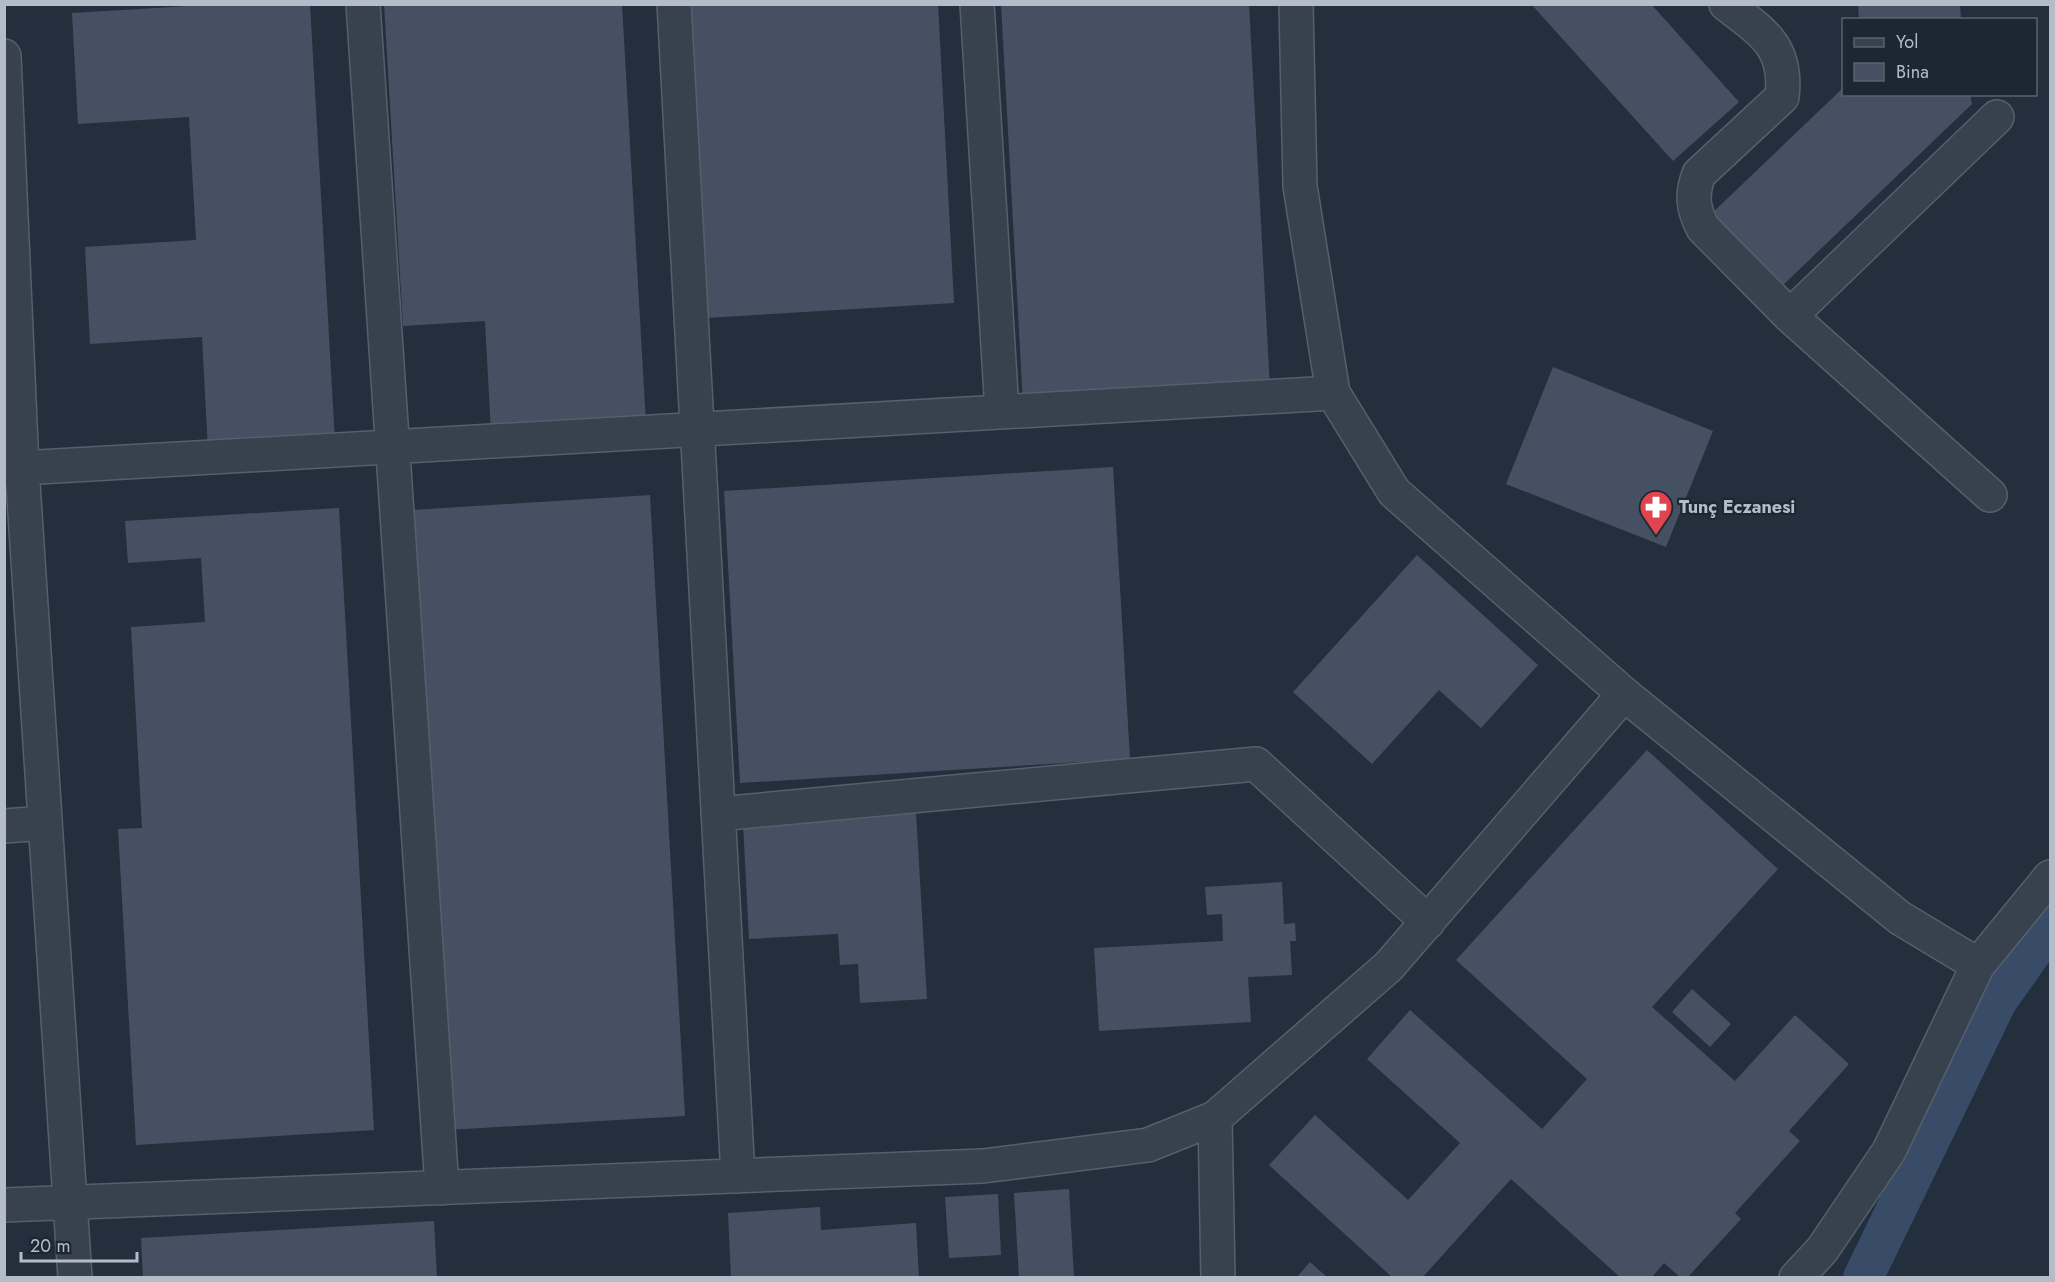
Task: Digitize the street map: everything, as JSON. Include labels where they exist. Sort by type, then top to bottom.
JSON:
[{"type":"street","points":[[363,4],[442,1188]]},
{"type":"street","points":[[674,4],[738,1176]]},
{"type":"street","points":[[977,4],[1002,411]]},
{"type":"street","points":[[1296,4],[1300,186],[1333,393],[1394,492],[1624,694],[1900,918],[1978,964]]},
{"type":"street","points":[[1726,4],[1768,37],[1781,63],[1784,80],[1782,97],[1699,174],[1694,188],[1693,202],[1703,228],[1790,316],[1990,495]]},
{"type":"street","points":[[4,56],[13,468],[45,823],[75,1278]]},
{"type":"street","points":[[1790,316],[1997,117]]},
{"type":"street","points":[[13,468],[1333,393]]},
{"type":"street","points":[[4,1205],[983,1166],[1148,1145],[1215,1118],[1389,966],[1624,694]]},
{"type":"street","points":[[718,814],[1256,764],[1428,922]]},
{"type":"street","points":[[4,826],[45,823]]},
{"type":"street","points":[[1796,1278],[1822,1250],[1889,1151],[1978,964],[2050,877]]},
{"type":"street","points":[[1215,1118],[1218,1278]]},
{"type":"building","points":[[222,4],[310,4],[335,441],[208,449],[202,337],[90,344],[85,247],[196,240],[189,117],[78,124],[72,13]]},
{"type":"building","points":[[384,4],[622,4],[646,424],[491,433],[485,321],[403,326]]},
{"type":"building","points":[[689,4],[938,4],[954,303],[706,318]]},
{"type":"building","points":[[1001,4],[1249,4],[1270,388],[1023,403]]},
{"type":"building","points":[[1531,4],[1651,4],[1739,102],[1673,161]]},
{"type":"building","points":[[1858,4],[1960,4],[1961,18],[1859,18]]},
{"type":"building","points":[[1842,89],[1842,96],[1970,96],[1972,104],[1780,288],[1710,215]]},
{"type":"building","points":[[1553,367],[1713,431],[1666,547],[1506,484]]},
{"type":"building","points":[[1113,467],[1130,759],[740,783],[724,491]]},
{"type":"building","points":[[650,495],[685,1116],[448,1130],[413,510]]},
{"type":"building","points":[[339,508],[374,1130],[136,1145],[118,829],[142,828],[131,627],[205,622],[201,558],[128,563],[125,521]]},
{"type":"building","points":[[1417,555],[1538,665],[1481,728],[1439,690],[1372,764],[1293,692]]},
{"type":"building","points":[[1647,750],[1778,869],[1652,1007],[1735,1081],[1795,1015],[1849,1064],[1789,1131],[1800,1141],[1735,1213],[1741,1219],[1687,1278],[1681,1278],[1664,1263],[1651,1278],[1621,1278],[1511,1179],[1422,1278],[1393,1278],[1269,1165],[1315,1115],[1408,1200],[1460,1143],[1367,1059],[1410,1010],[1542,1129],[1587,1079],[1456,960]]},
{"type":"building","points":[[916,813],[927,999],[860,1003],[858,964],[840,965],[838,934],[749,939],[743,823]]},
{"type":"building","points":[[1282,882],[1284,924],[1295,923],[1296,941],[1290,941],[1292,975],[1248,977],[1251,1022],[1099,1031],[1094,948],[1223,941],[1222,914],[1207,915],[1205,887]]},
{"type":"building","points":[[1692,989],[1731,1024],[1710,1047],[1672,1012]]},
{"type":"building","points":[[1069,1189],[1074,1278],[1019,1278],[1014,1193]]},
{"type":"building","points":[[998,1194],[1001,1255],[949,1258],[945,1197]]},
{"type":"building","points":[[820,1207],[821,1230],[916,1223],[919,1278],[731,1278],[728,1213]]},
{"type":"building","points":[[434,1221],[437,1278],[143,1278],[141,1238]]},
{"type":"building","points":[[1310,1262],[1328,1278],[1296,1278]]},
{"type":"waterway","points":[[1863,1278],[1997,1001],[2050,926]]},
{"type":"place","name":"Tunç Eczanesi","points":[[1656,536]]}]
